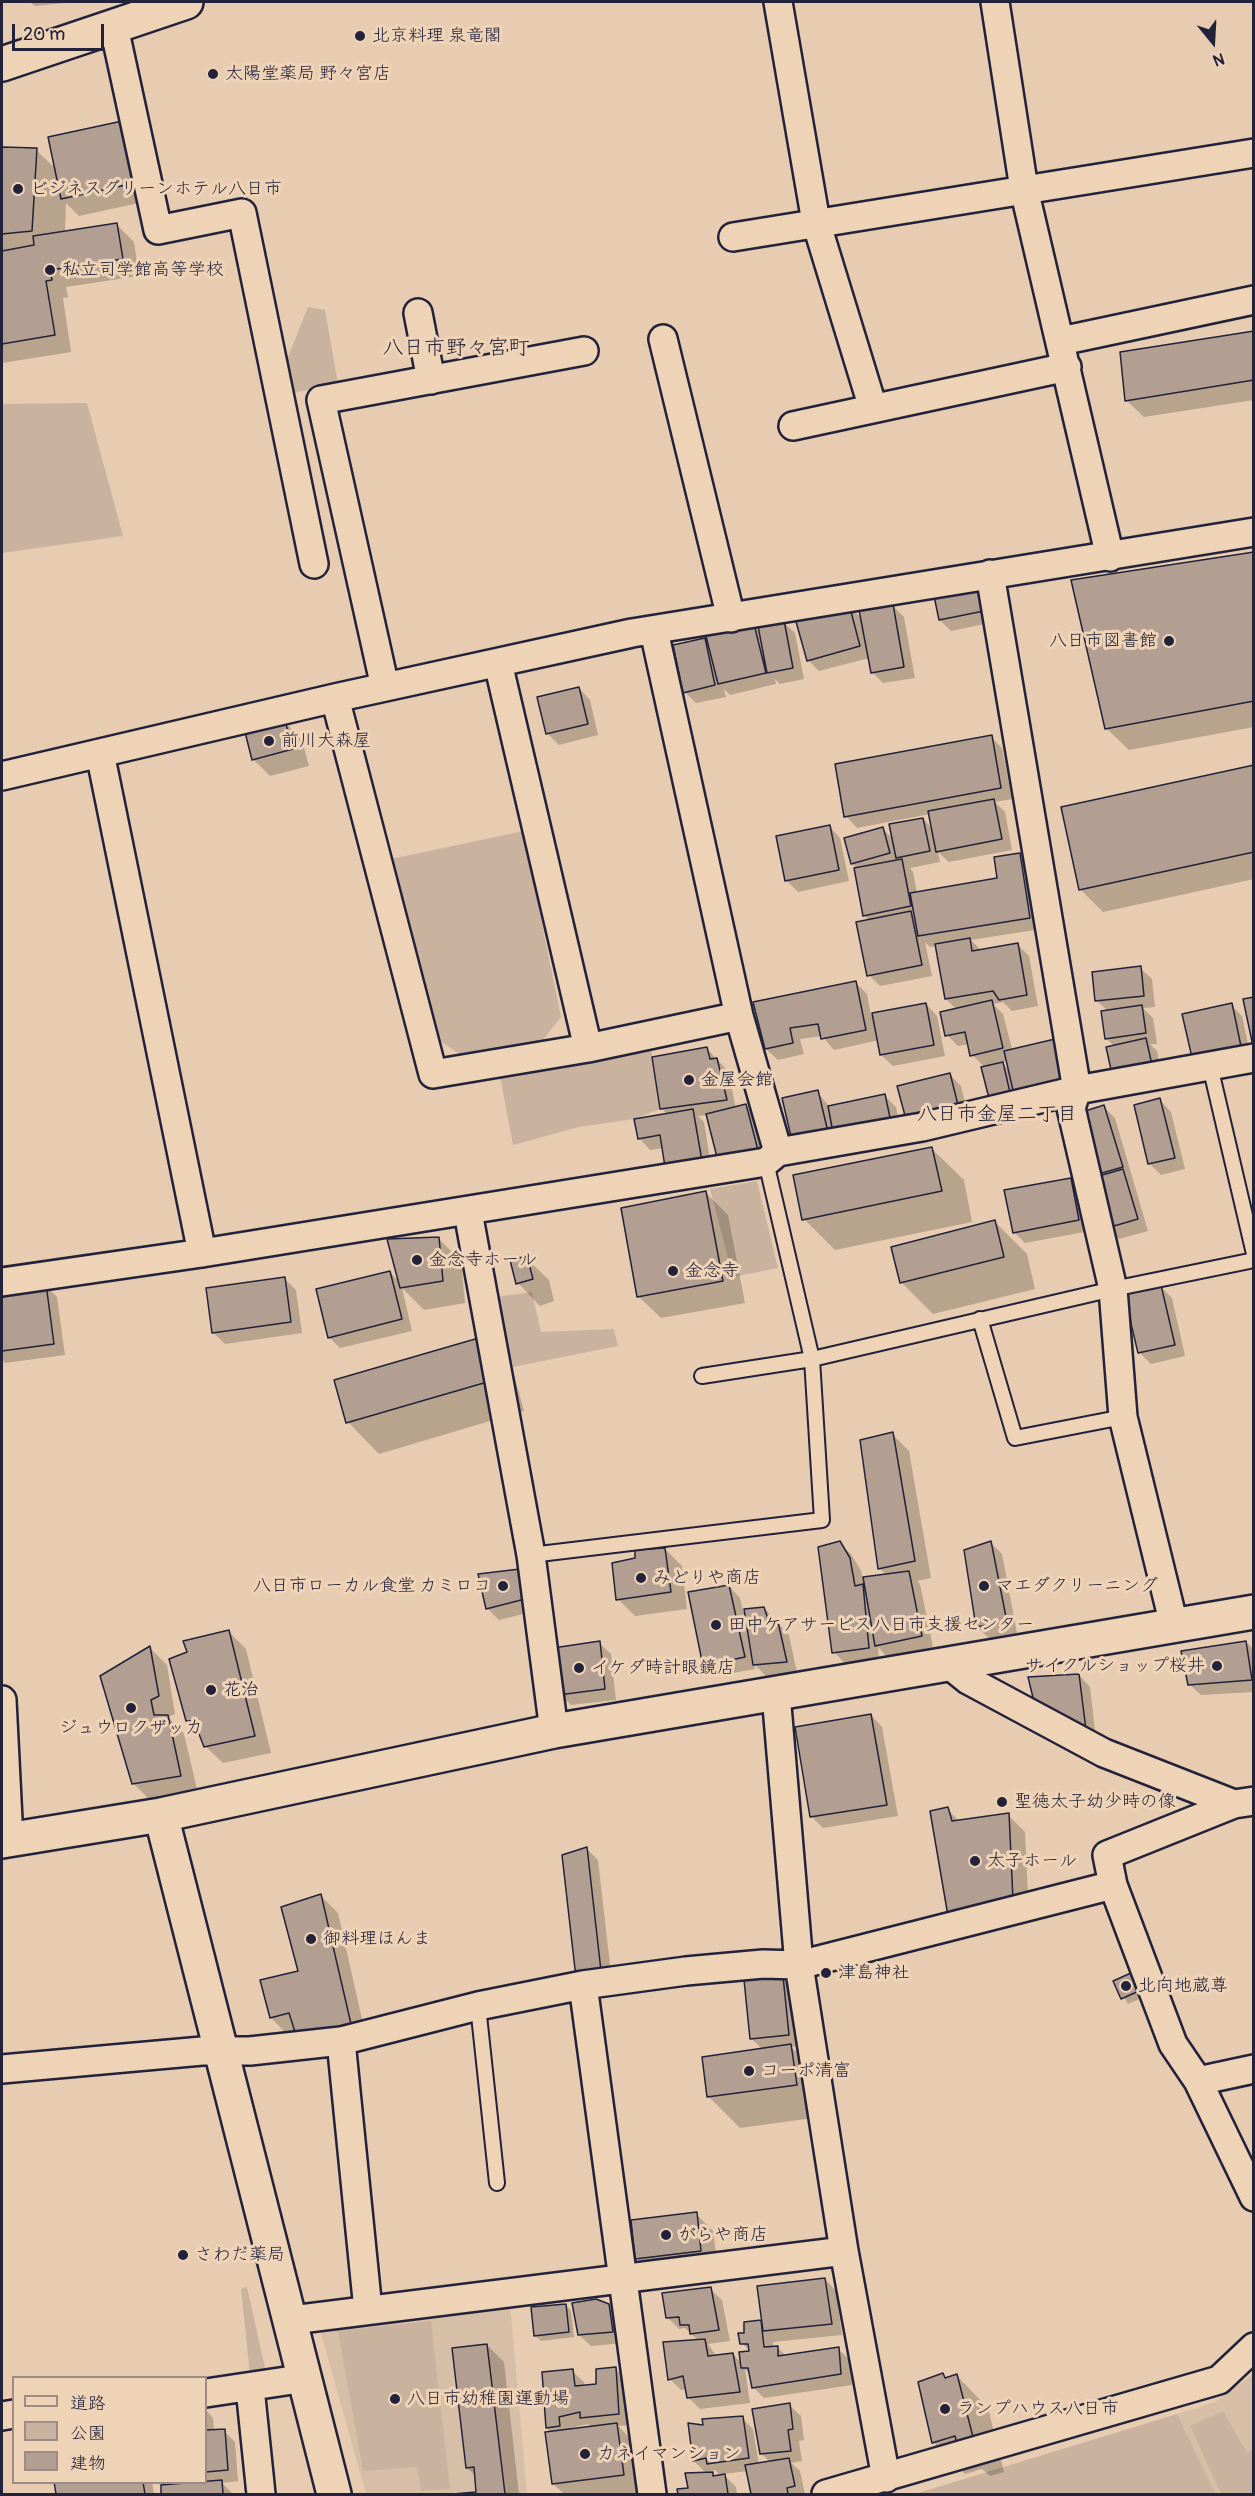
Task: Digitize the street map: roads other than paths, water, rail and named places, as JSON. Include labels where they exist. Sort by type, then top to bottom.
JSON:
[{"type":"main road","points":[[2,64],[186,2]]},
{"type":"main road","points":[[5,1840],[161,1815],[554,1731],[1254,1612]]},
{"type":"main road","points":[[161,1815],[220,2050],[292,2320],[334,2494]]},
{"type":"street","points":[[778,2],[816,222],[873,408]]},
{"type":"street","points":[[995,2],[1024,189],[1110,557]]},
{"type":"street","points":[[114,27],[158,230],[242,213],[314,564]]},
{"type":"street","points":[[734,237],[1254,153]]},
{"type":"street","points":[[1061,341],[1254,300]]},
{"type":"street","points":[[418,313],[431,380]]},
{"type":"street","points":[[663,339],[731,618]]},
{"type":"street","points":[[385,687],[321,400],[584,351]]},
{"type":"street","points":[[793,426],[1067,367]]},
{"type":"street","points":[[2,776],[335,698],[654,631],[1254,532]]},
{"type":"street","points":[[990,574],[1077,1090],[1071,1108],[1113,1289],[1123,1418],[1174,1625]]},
{"type":"street","points":[[654,631],[772,1157]]},
{"type":"street","points":[[498,663],[588,1048]]},
{"type":"street","points":[[335,698],[433,1074],[588,1048],[739,1016]]},
{"type":"street","points":[[100,753],[202,1254]]},
{"type":"street","points":[[2,1282],[202,1254],[468,1212],[772,1157],[922,1127],[1077,1090],[1254,1058]]},
{"type":"street","points":[[468,1212],[531,1555],[554,1731]]},
{"type":"street","points":[[946,1663],[968,1680],[1104,1753],[1244,1803]]},
{"type":"street","points":[[776,1694],[799,1965],[844,2251],[886,2478]]},
{"type":"street","points":[[2,1700],[5,1840]]},
{"type":"street","points":[[1244,1803],[1107,1855],[1113,1886],[1173,2043],[1198,2081],[1254,2197]]},
{"type":"street","points":[[2,2068],[220,2050],[250,2051],[341,2041],[478,2006],[584,1985],[686,1971],[763,1964],[799,1965],[1113,1886]]},
{"type":"street","points":[[584,1985],[652,2494]]},
{"type":"street","points":[[341,2041],[368,2310]]},
{"type":"street","points":[[1198,2081],[1254,2069]]},
{"type":"street","points":[[292,2320],[844,2251]]},
{"type":"street","points":[[826,2494],[1219,2380],[1254,2347]]},
{"type":"street","points":[[207,2393],[306,2378]]},
{"type":"street","points":[[250,2388],[261,2494]]},
{"type":"lane","points":[[1210,1066],[1250,1224],[1254,1254]]},
{"type":"lane","points":[[531,1555],[822,1520],[812,1359],[772,1157]]},
{"type":"lane","points":[[702,1376],[812,1359],[1113,1289],[1254,1260]]},
{"type":"lane","points":[[980,1319],[1015,1438],[1123,1418]]},
{"type":"lane","points":[[478,2006],[497,2183]]},
{"type":"place","name":"北京料理 泉竜閣","points":[[360,36]]},
{"type":"place","name":"太陽堂薬局 野々宮店","points":[[213,74]]},
{"type":"place","name":"ビジネスグリーンホテル八日市","points":[[18,189]]},
{"type":"place","name":"私立司学館高等学校","points":[[50,270]]},
{"type":"place","name":"八日市図書館","points":[[1169,641]]},
{"type":"place","name":"前川大森屋","points":[[269,741]]},
{"type":"place","name":"金屋会館","points":[[689,1080]]},
{"type":"place","name":"金念寺ホール","points":[[417,1260]]},
{"type":"place","name":"金念寺","points":[[673,1271]]},
{"type":"place","name":"みどりや商店","points":[[641,1578]]},
{"type":"place","name":"八日市ローカル食堂 カミロコ","points":[[503,1586]]},
{"type":"place","name":"マエダクリーニング","points":[[984,1586]]},
{"type":"place","name":"田中ケアサービス八日市支援センター","points":[[716,1625]]},
{"type":"place","name":"サイクルショップ桜井","points":[[1217,1666]]},
{"type":"place","name":"イケダ時計眼鏡店","points":[[579,1668]]},
{"type":"place","name":"花治","points":[[211,1690]]},
{"type":"place","name":"ジュウロクザッカ","points":[[131,1708]]},
{"type":"place","name":"聖徳太子幼少時の像","points":[[1002,1802]]},
{"type":"place","name":"太子ホール","points":[[975,1861]]},
{"type":"place","name":"御料理ほんま","points":[[311,1939]]},
{"type":"place","name":"津島神社","points":[[826,1973]]},
{"type":"place","name":"北向地蔵尊","points":[[1126,1986]]},
{"type":"place","name":"コーポ清富","points":[[749,2071]]},
{"type":"place","name":"がらや商店","points":[[666,2235]]},
{"type":"place","name":"さわだ薬局","points":[[183,2255]]},
{"type":"place","name":"八日市幼稚園運動場","points":[[395,2399]]},
{"type":"place","name":"ランプハウス八日市","points":[[945,2409]]},
{"type":"place","name":"カネイマンション","points":[[585,2454]]},
{"type":"district","name":"八日市野々宮町","points":[[456,349]]},
{"type":"district","name":"八日市金屋二丁目","points":[[997,1115]]}]
